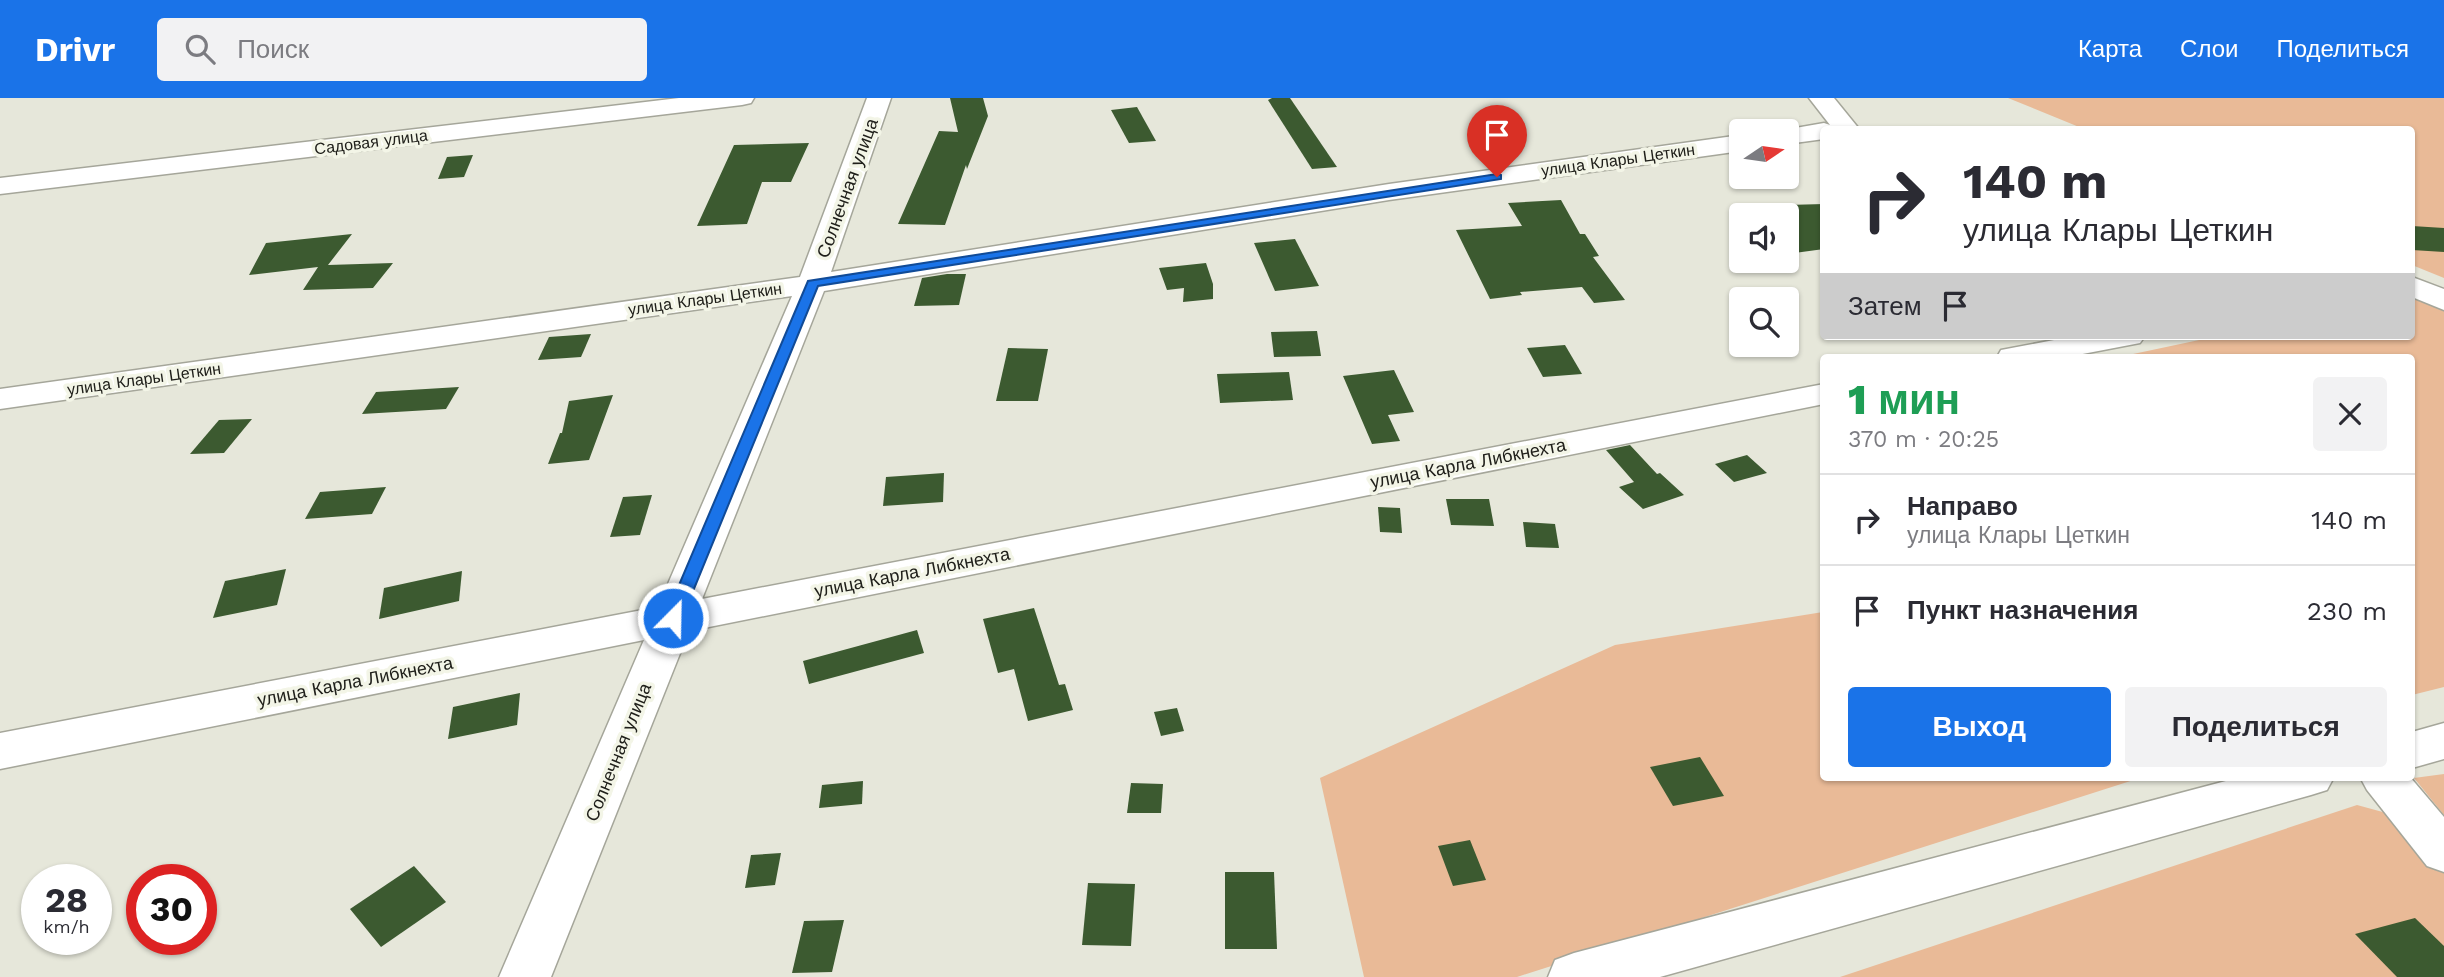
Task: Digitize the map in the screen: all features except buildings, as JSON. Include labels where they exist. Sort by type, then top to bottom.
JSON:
[{"type":"street","name":"Садовая улица","points":[[0,186],[742,98]]},
{"type":"street","name":"Солнечная улица","points":[[525,977],[813,284],[879,98]]},
{"type":"street","points":[[1821,98],[1836,126]]},
{"type":"street","points":[[1799,135],[1820,132]]},
{"type":"street","name":"улица Клары Цеткин","points":[[0,399],[813,284],[1389,192],[1729,145]]},
{"type":"street","points":[[2415,287],[2444,301]]},
{"type":"street","points":[[2015,349],[2094,340]]},
{"type":"street","name":"улица Карла Либкнехта","points":[[0,751],[1820,395]]},
{"type":"street","points":[[2415,749],[2444,741]]},
{"type":"street","points":[[1574,977],[2296,781]]},
{"type":"street","points":[[2386,781],[2444,852]]},
{"type":"shaded area","points":[[2008,98],[2444,98],[2444,278],[2415,266],[2415,126],[2077,126]]},
{"type":"shaded area","points":[[2415,298],[2444,311],[2444,687],[2415,694],[2415,354],[2133,354],[2199,340],[2415,340]]},
{"type":"shaded area","points":[[1820,612],[1820,781],[2130,781],[1517,977],[1364,977],[1320,778],[1615,645]]},
{"type":"shaded area","points":[[2444,774],[2444,815],[2415,779]]},
{"type":"shaded area","points":[[2357,805],[2401,817],[2444,871],[2444,977],[1840,977]]},
{"type":"route","points":[[673,618],[813,284],[1497,177]]}]
